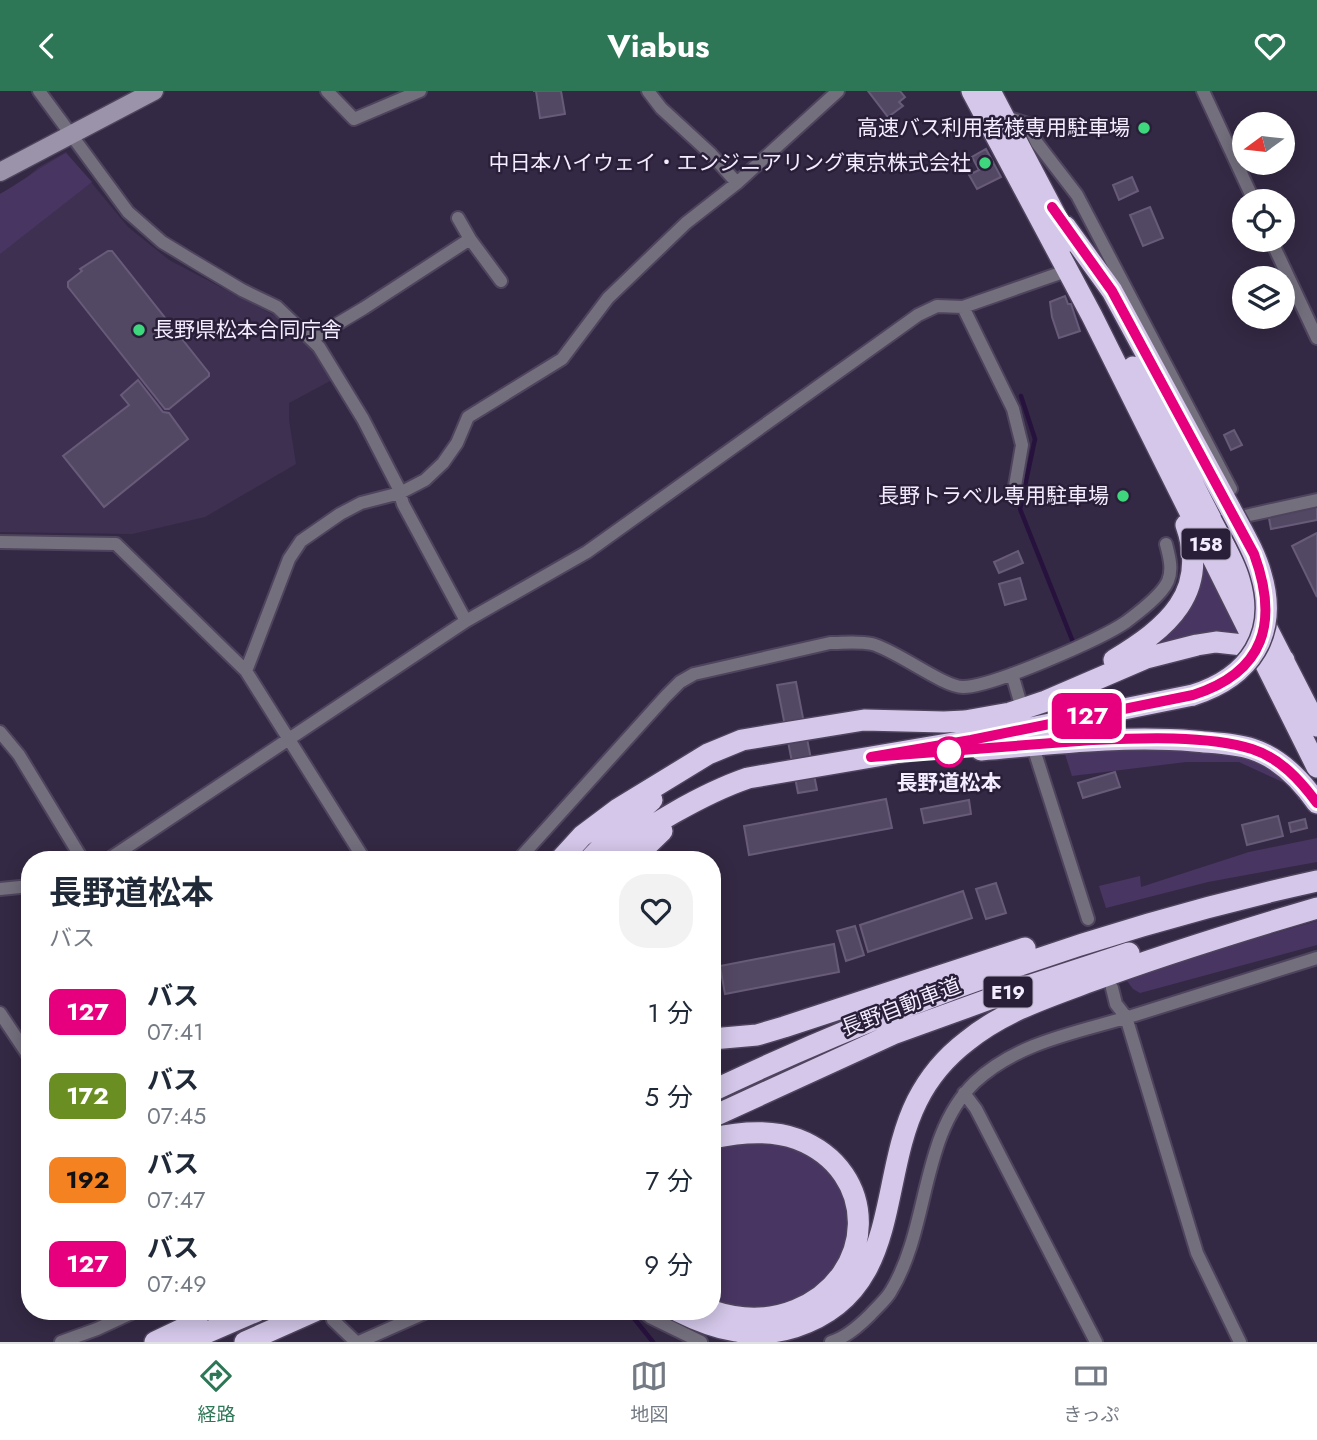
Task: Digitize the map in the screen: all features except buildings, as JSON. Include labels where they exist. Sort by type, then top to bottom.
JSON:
[{"type":"highway","name":"158","points":[[972,91],[1069,270],[1317,767]]},
{"type":"highway","name":"158","points":[[990,91],[1317,726]]},
{"type":"highway","points":[[618,851],[642,832],[721,789],[748,778],[971,740],[1193,695],[1213,688],[1241,670],[1252,657],[1267,616],[1266,596],[1261,574],[1238,513],[1112,291],[1052,207]]},
{"type":"highway","points":[[1046,701],[1134,648],[1162,627],[1189,591],[1193,576],[1192,546],[1153,440]]},
{"type":"highway","points":[[569,851],[599,822],[724,746],[742,740],[864,720],[965,720],[1010,713],[1046,701],[1146,658],[1197,645],[1230,643],[1259,649],[1284,660]]},
{"type":"highway","points":[[871,757],[1092,740],[1209,742],[1253,749],[1269,757],[1300,781],[1317,803]]},
{"type":"highway","points":[[597,851],[693,764]]},
{"type":"highway","points":[[642,851],[676,820],[721,789]]},
{"type":"highway","name":"長野自動車道","points":[[721,1087],[897,1009],[1054,952],[1207,906],[1317,880]]},
{"type":"highway","points":[[721,1038],[757,1035],[784,1027],[982,961],[1194,898],[1207,906]]},
{"type":"highway","points":[[699,1320],[741,1333],[783,1331],[821,1315],[840,1302],[857,1284],[869,1264],[889,1209],[905,1131],[917,1101],[932,1076],[950,1055],[971,1038],[1001,1019],[1060,993],[1141,963],[1317,906]]},
{"type":"highway","name":"長野自動車道","points":[[721,1113],[881,1039],[998,996],[1164,943],[1266,915],[1317,906]]},
{"type":"highway","points":[[721,1136],[748,1132],[781,1135],[796,1139],[824,1154],[850,1185],[859,1228],[852,1259],[843,1274],[820,1298],[804,1307],[773,1317],[739,1318],[721,1313]]},
{"type":"highway","points":[[155,1342],[203,1320]]},
{"type":"highway","points":[[185,1342],[236,1320]]},
{"type":"highway","points":[[245,1342],[309,1320]]},
{"type":"street","points":[[39,91],[128,212],[162,242],[242,290],[277,307],[319,347],[363,419],[400,492],[403,504],[466,621]]},
{"type":"street","points":[[0,172],[154,91]]},
{"type":"street","points":[[327,91],[354,118],[420,91]]},
{"type":"street","points":[[648,91],[661,108],[711,154],[737,183]]},
{"type":"street","points":[[246,671],[289,559],[301,541],[361,503],[400,492],[425,480],[443,463],[457,443],[468,417],[562,359],[608,298],[686,223],[737,183],[838,91]]},
{"type":"street","points":[[1203,91],[1248,189]]},
{"type":"street","points":[[1003,116],[1028,124],[1037,143],[1077,195],[1177,382],[1246,526],[1220,537]]},
{"type":"street","points":[[458,218],[501,281]]},
{"type":"street","points":[[312,339],[470,239]]},
{"type":"street","points":[[1277,252],[1317,338]]},
{"type":"street","points":[[121,851],[466,621],[587,552],[918,315],[937,306],[963,307],[1069,270]]},
{"type":"street","points":[[963,307],[1013,409],[1022,445],[1014,492]]},
{"type":"street","points":[[1238,513],[1317,500]]},
{"type":"street","points":[[0,542],[116,544],[246,671],[359,851]]},
{"type":"street","points":[[526,851],[666,696],[680,682],[695,674],[830,643],[852,642],[873,645],[960,687],[980,686],[1124,623],[1147,605],[1168,581],[1171,563],[1166,544]]},
{"type":"street","points":[[1012,674],[1019,698]]},
{"type":"street","points":[[0,732],[19,755],[77,851]]},
{"type":"street","points":[[1036,756],[1088,919]]},
{"type":"street","points":[[0,889],[21,887]]},
{"type":"street","points":[[836,1341],[863,1321],[890,1293],[911,1249],[949,1114],[964,1093],[978,1080],[1029,1048],[1062,1034],[1317,958]]},
{"type":"street","points":[[1112,988],[1116,1004],[1126,1017],[1197,1253],[1240,1342]]},
{"type":"street","points":[[0,1013],[21,1044]]},
{"type":"street","points":[[964,1093],[976,1109],[1096,1342]]},
{"type":"street","points":[[61,1342],[116,1320]]},
{"type":"street","points":[[330,1320],[358,1342],[408,1320]]},
{"type":"street","points":[[656,1320],[701,1342]]},
{"type":"shaded area","points":[[66,152],[128,227],[169,260],[279,318],[312,348],[331,377],[330,381],[289,403],[296,464],[205,517],[132,534],[0,532],[0,194]]},
{"type":"shaded area","points":[[66,153],[92,182],[0,254],[0,194]]},
{"type":"shaded area","points":[[1206,568],[1245,638],[1163,647],[1157,637],[1202,570]]},
{"type":"shaded area","points":[[1099,746],[1228,749],[1272,765],[1303,797],[1299,800],[1289,785],[1239,762],[1186,762],[1072,776],[1064,751]]},
{"type":"shaded area","points":[[1317,838],[1317,862],[1208,882],[1106,908],[1099,886],[1140,876],[1141,887],[1249,852]]},
{"type":"shaded area","points":[[1317,921],[1317,945],[1140,993],[1127,981],[1187,958]]},
{"type":"shaded area","points":[[752,1142],[802,1149],[822,1162],[843,1193],[849,1221],[841,1267],[831,1278],[792,1307],[767,1312],[721,1303],[721,1147]]},
{"type":"waterway","points":[[1021,396],[1035,439],[1020,509],[1073,642]]},
{"type":"waterway","points":[[635,1320],[653,1342]]},
{"type":"bus line","name":"127","points":[[1052,207],[1112,291],[1254,554],[1266,596],[1267,616],[1261,638],[1252,657],[1241,670],[1227,681],[1193,695],[971,740],[871,757],[1092,740],[1209,742],[1253,749],[1269,757],[1300,781],[1317,803]]},
{"type":"place","name":"高速バス利用者様専用駐車場","points":[[1144,128]]},
{"type":"place","name":"中日本ハイウェイ・エンジニアリング東京株式会社","points":[[985,163]]},
{"type":"place","name":"長野県松本合同庁舎","points":[[139,330]]},
{"type":"place","name":"長野トラベル専用駐車場","points":[[1123,496]]},
{"type":"place","name":"長野道松本","points":[[949,752]]}]
